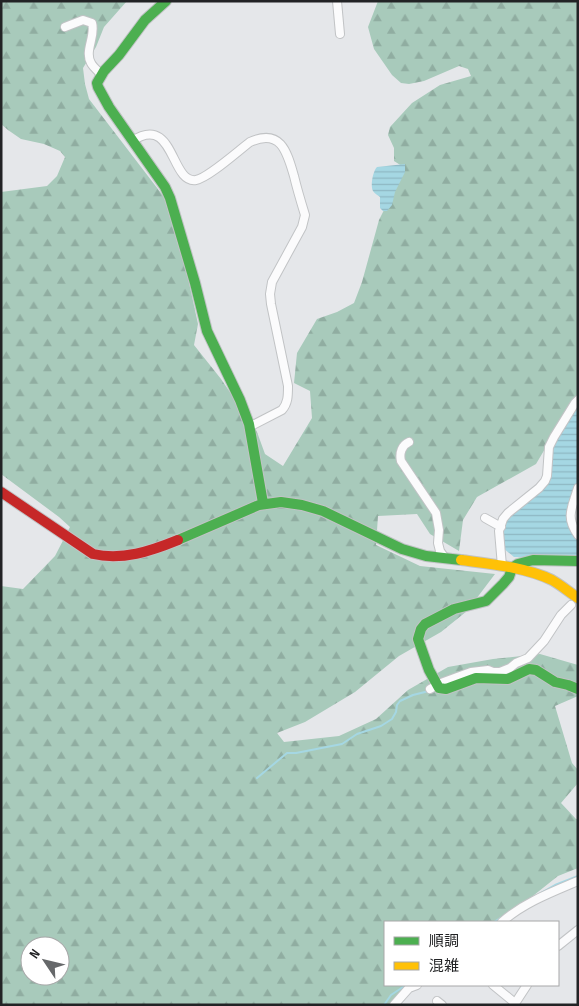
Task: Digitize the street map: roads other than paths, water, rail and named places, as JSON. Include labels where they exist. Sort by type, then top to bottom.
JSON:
[{"type":"street","points":[[166,1],[140,26],[97,84],[99,91],[165,187],[170,198],[208,332],[240,400],[249,427],[263,504]]},
{"type":"street","points":[[337,1],[340,34]]},
{"type":"street","points":[[65,27],[83,20],[92,23],[94,28],[88,55],[92,65],[102,75]]},
{"type":"street","points":[[132,141],[144,135],[156,134],[165,143],[184,174],[194,180],[209,174],[256,139],[270,138],[282,146],[288,156],[305,215],[302,227],[270,287],[271,304],[288,386],[288,397],[286,406],[282,410],[249,427]]},
{"type":"street","points":[[434,688],[418,639],[421,629],[424,624],[454,609],[486,600],[509,577],[499,532],[503,519],[545,481],[549,447],[578,400]]},
{"type":"street","points":[[409,442],[405,444],[402,450],[400,455],[401,461],[436,513],[440,530],[438,543],[440,551],[445,558]]},
{"type":"street","points":[[578,488],[570,517],[573,528],[578,535]]},
{"type":"street","points":[[1,492],[93,554],[106,557],[129,555],[159,548],[252,507],[268,502],[294,503],[328,512],[371,535],[422,555],[507,567],[551,580],[574,602],[561,615],[544,641],[528,658],[500,672],[488,670],[471,672],[441,683],[434,688]]},
{"type":"street","points":[[484,518],[501,527]]},
{"type":"street","points":[[507,567],[527,560],[578,561]]},
{"type":"street","points":[[434,688],[446,689],[476,678],[508,678],[529,669],[536,670],[555,682],[578,689]]},
{"type":"street","points":[[503,921],[510,914],[534,901],[578,881]]},
{"type":"street","points":[[559,945],[577,931]]},
{"type":"street","points":[[394,1005],[409,988],[414,986]]},
{"type":"street","points":[[494,986],[515,1004],[526,986]]},
{"type":"water","points":[[405,164],[405,172],[395,192],[392,205],[387,211],[383,211],[380,208],[380,197],[372,189],[372,179],[376,169],[377,167]]},
{"type":"water","points":[[578,403],[578,479],[569,511],[571,529],[578,539],[578,559],[514,557],[503,548],[502,532],[506,521],[510,515],[541,490],[552,448]]},
{"type":"waterway","points":[[257,778],[287,753],[342,744],[357,734],[381,726],[392,719],[400,701],[429,691]]},
{"type":"waterway","points":[[539,894],[578,876]]},
{"type":"waterway","points":[[496,921],[505,915]]},
{"type":"waterway","points":[[384,1005],[391,995],[404,986]]}]
